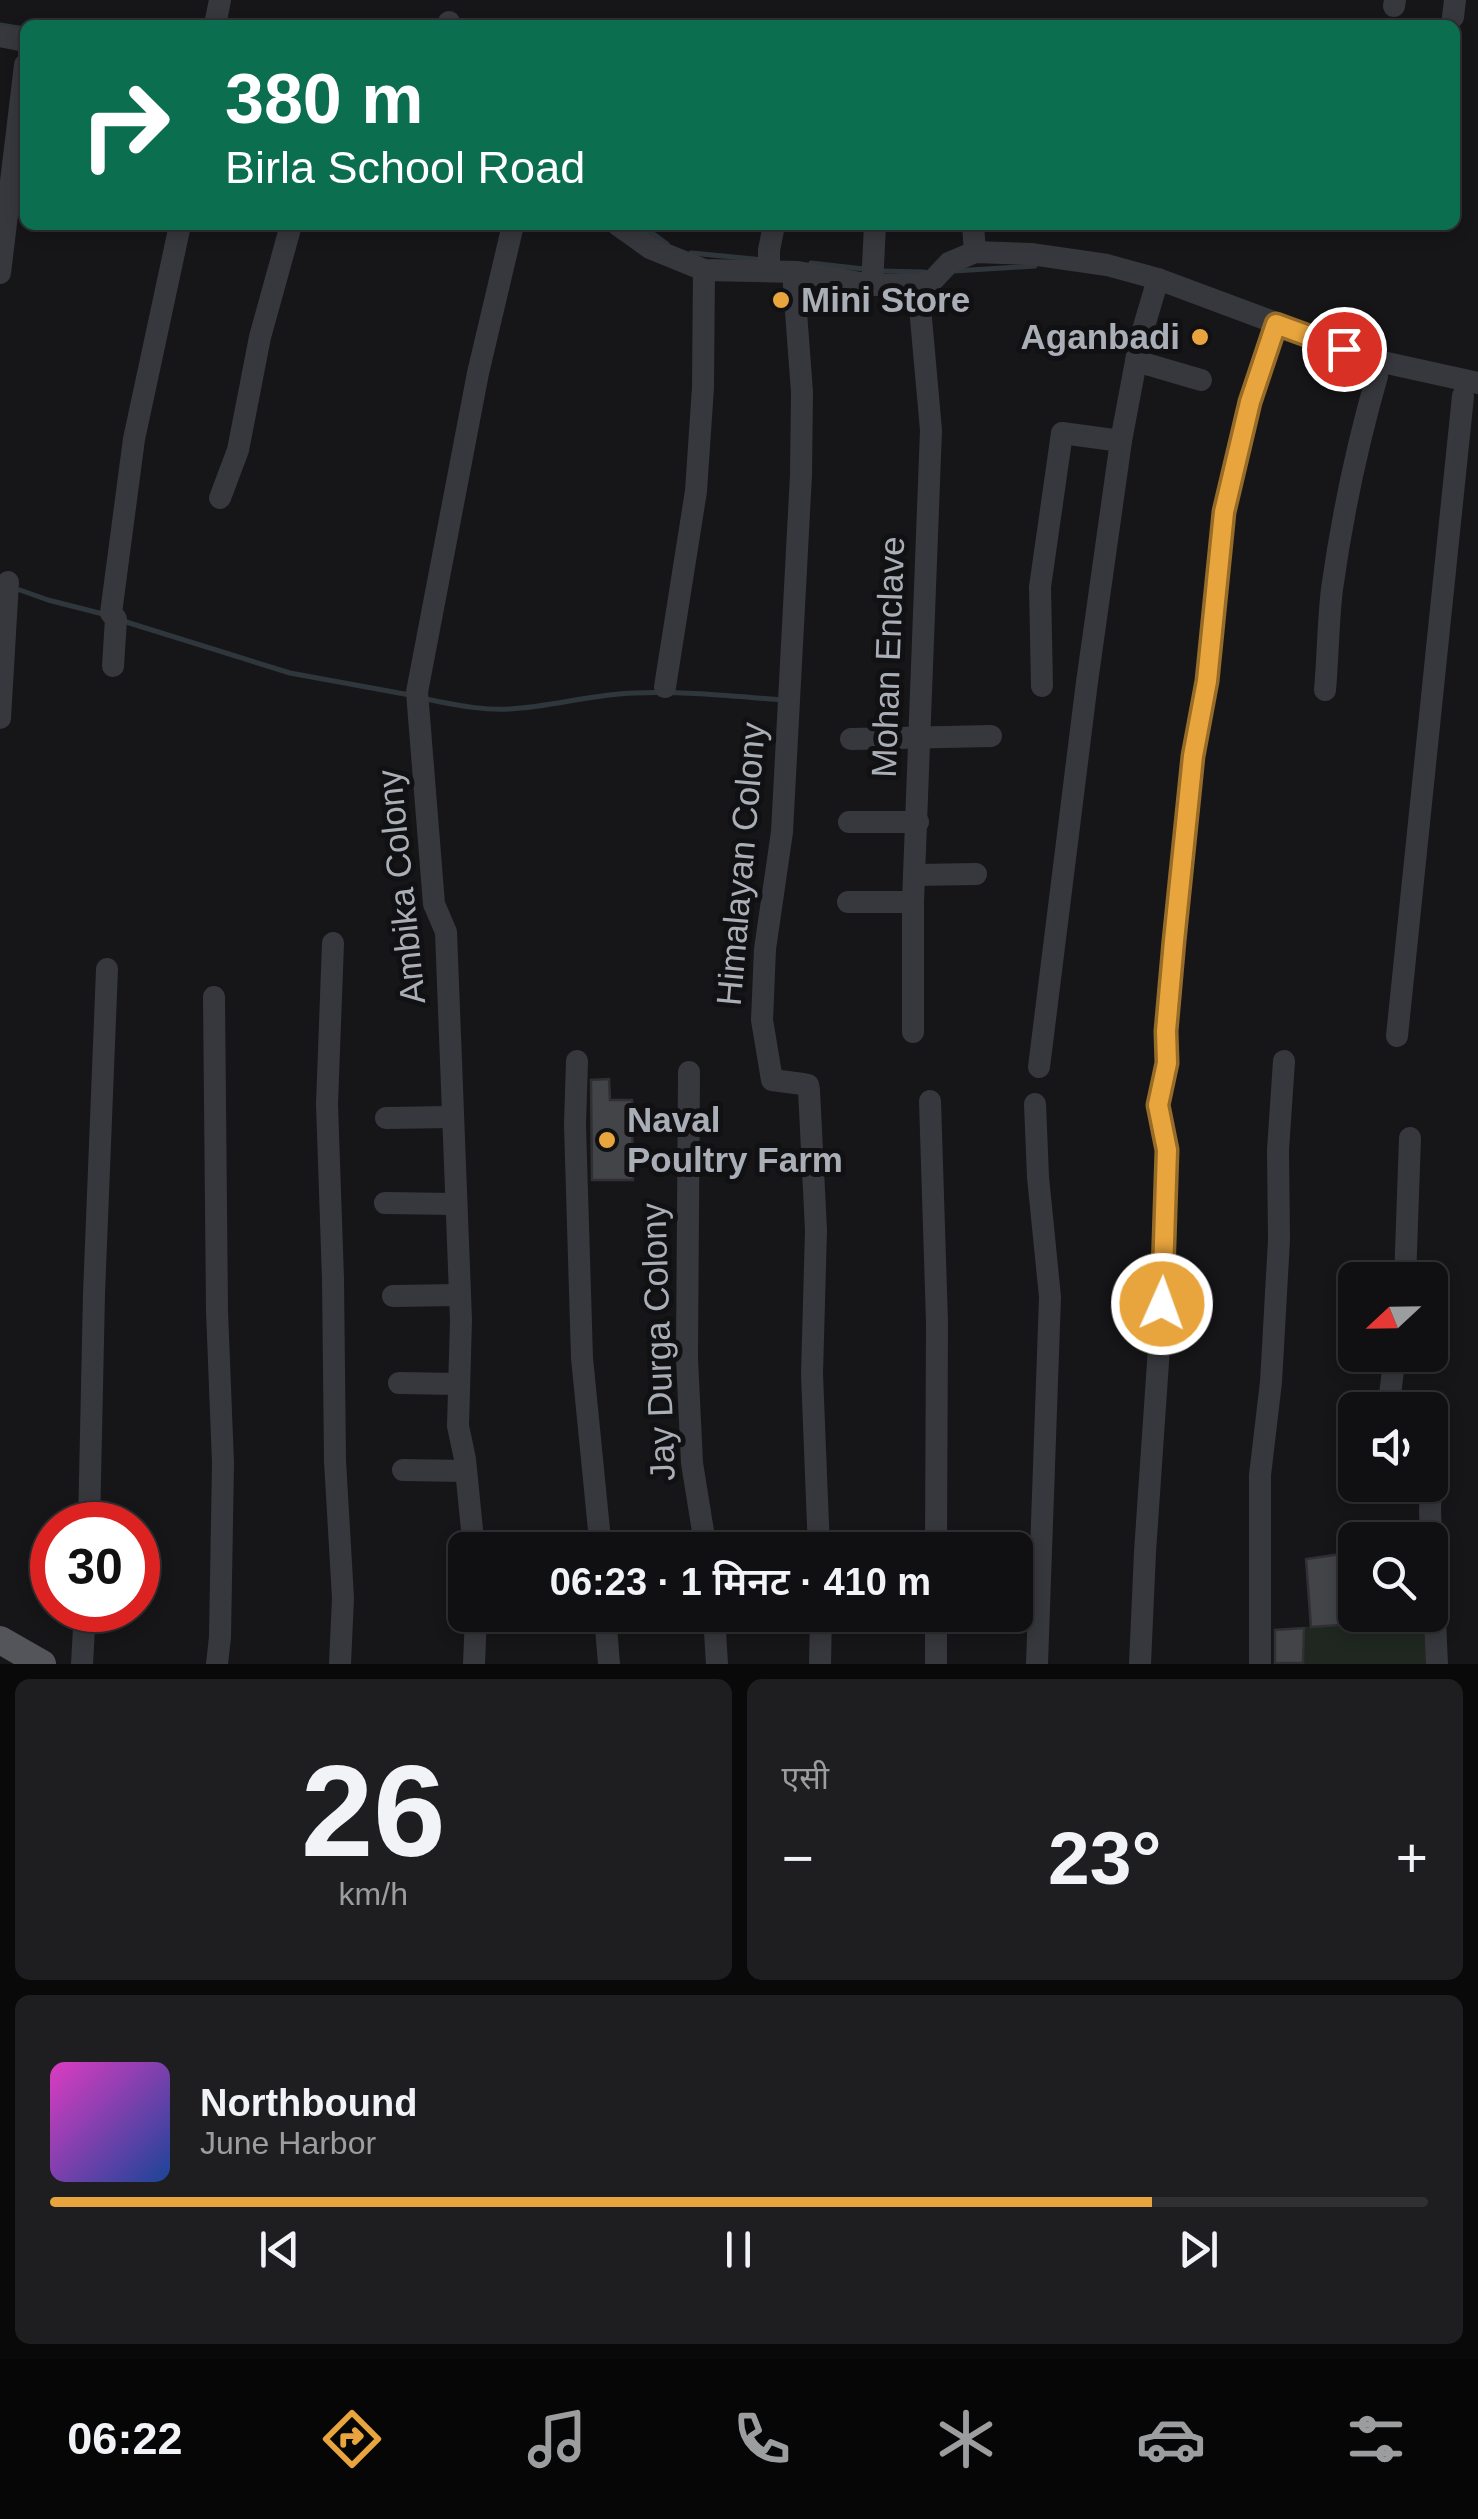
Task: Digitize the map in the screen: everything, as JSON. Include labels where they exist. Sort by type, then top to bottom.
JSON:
[{"type":"main road","points":[[0,1640],[42,1664]]},
{"type":"street","points":[[0,273],[20,107]]},
{"type":"street","points":[[114,666],[116,619],[111,613],[134,439],[179,230]]},
{"type":"street","points":[[220,498],[238,450],[260,337],[290,230]]},
{"type":"street","name":"Ambika Colony","points":[[472,1532],[458,1426],[460,1294],[446,932],[434,904],[417,692],[478,373],[512,230]]},
{"type":"street","points":[[625,230],[650,248],[704,270],[769,262],[793,272],[933,275],[975,252],[1031,254],[1107,266],[1158,279],[1378,362],[1473,392]]},
{"type":"street","points":[[769,262],[773,230]]},
{"type":"street","points":[[873,275],[875,230]]},
{"type":"street","points":[[973,230],[975,252]]},
{"type":"street","points":[[665,687],[696,490],[704,270]]},
{"type":"street","name":"Himalayan Colony","points":[[793,272],[802,392],[800,494],[782,832],[765,949],[762,1020],[772,1080],[808,1085],[809,1090],[816,1230],[812,1374],[818,1532]]},
{"type":"street","name":"Mohan Enclave","points":[[913,1032],[914,875],[933,275]]},
{"type":"street","points":[[1039,1067],[1120,441],[1140,340],[1158,279]]},
{"type":"street","points":[[1276,324],[1285,342],[1377,376],[1473,392]]},
{"type":"street","points":[[1140,1664],[1163,1285],[1167,1150],[1158,1105],[1167,1063],[1175,922],[1193,756],[1207,681],[1224,512],[1250,402],[1276,324]]},
{"type":"street","points":[[1136,360],[1201,380]]},
{"type":"street","points":[[1325,690],[1342,521],[1358,439],[1377,376]]},
{"type":"street","points":[[1397,1036],[1473,392]]},
{"type":"street","points":[[1042,686],[1040,587],[1062,433],[1120,441]]},
{"type":"street","points":[[0,718],[9,583]]},
{"type":"street","points":[[851,739],[991,736]]},
{"type":"street","points":[[849,822],[918,822]]},
{"type":"street","points":[[914,875],[976,874]]},
{"type":"street","points":[[848,902],[914,902]]},
{"type":"street","points":[[333,943],[327,1104],[334,1279],[334,1461],[344,1598],[340,1664]]},
{"type":"street","points":[[89,1502],[107,968]]},
{"type":"street","points":[[214,998],[217,1312],[223,1463],[217,1664]]},
{"type":"street","points":[[577,1061],[575,1125],[582,1358],[600,1532]]},
{"type":"street","points":[[1260,1664],[1260,1474],[1271,1382],[1284,1061]]},
{"type":"street","name":"Jay Durga Colony","points":[[690,1072],[687,1358],[692,1463],[703,1532]]},
{"type":"street","points":[[930,1101],[937,1322],[936,1532]]},
{"type":"street","points":[[1035,1104],[1050,1297],[1037,1664]]},
{"type":"street","points":[[386,1118],[452,1117]]},
{"type":"street","points":[[1405,1262],[1410,1138]]},
{"type":"street","points":[[386,1203],[455,1204]]},
{"type":"street","points":[[393,1296],[460,1294]]},
{"type":"street","points":[[399,1383],[459,1384]]},
{"type":"street","points":[[403,1470],[466,1471]]},
{"type":"street","points":[[1430,1502],[1438,1664]]},
{"type":"street","points":[[82,1664],[84,1632]]},
{"type":"street","points":[[474,1664],[475,1632]]},
{"type":"street","points":[[607,1632],[609,1664]]},
{"type":"street","points":[[715,1632],[717,1664]]},
{"type":"street","points":[[820,1632],[820,1664]]},
{"type":"street","points":[[936,1632],[936,1664]]},
{"type":"shaded area","points":[[1338,1625],[1338,1632],[1427,1632],[1429,1664],[1266,1664],[1303,1663],[1304,1627]]},
{"type":"building","name":"Naval Poultry Farm","points":[[609,1079],[610,1100],[632,1100],[633,1180],[592,1180],[591,1080]]},
{"type":"building","points":[[1338,1554],[1338,1625],[1311,1627],[1306,1559]]},
{"type":"building","points":[[1304,1628],[1303,1663],[1275,1663],[1275,1630]]},
{"type":"waterway","points":[[0,25],[20,28]]},
{"type":"waterway","points":[[648,230],[667,244]]},
{"type":"waterway","points":[[691,253],[765,260]]},
{"type":"waterway","points":[[811,263],[864,269]]},
{"type":"waterway","points":[[955,271],[1035,266]]},
{"type":"waterway","points":[[880,271],[924,272]]},
{"type":"waterway","points":[[20,590],[103,614]]},
{"type":"waterway","points":[[123,621],[290,673],[410,695]]},
{"type":"waterway","points":[[425,699],[499,709],[634,693],[782,700]]},
{"type":"place","name":"Mini Store","points":[[781,300]]},
{"type":"place","name":"Aganbadi","points":[[1200,337]]},
{"type":"place","name":"Naval Poultry Farm","points":[[607,1140]]},
{"type":"route","points":[[1162,1304],[1167,1150],[1158,1105],[1167,1063],[1166,1031],[1177,904],[1193,756],[1207,681],[1224,512],[1250,402],[1276,324],[1344,349]]}]
